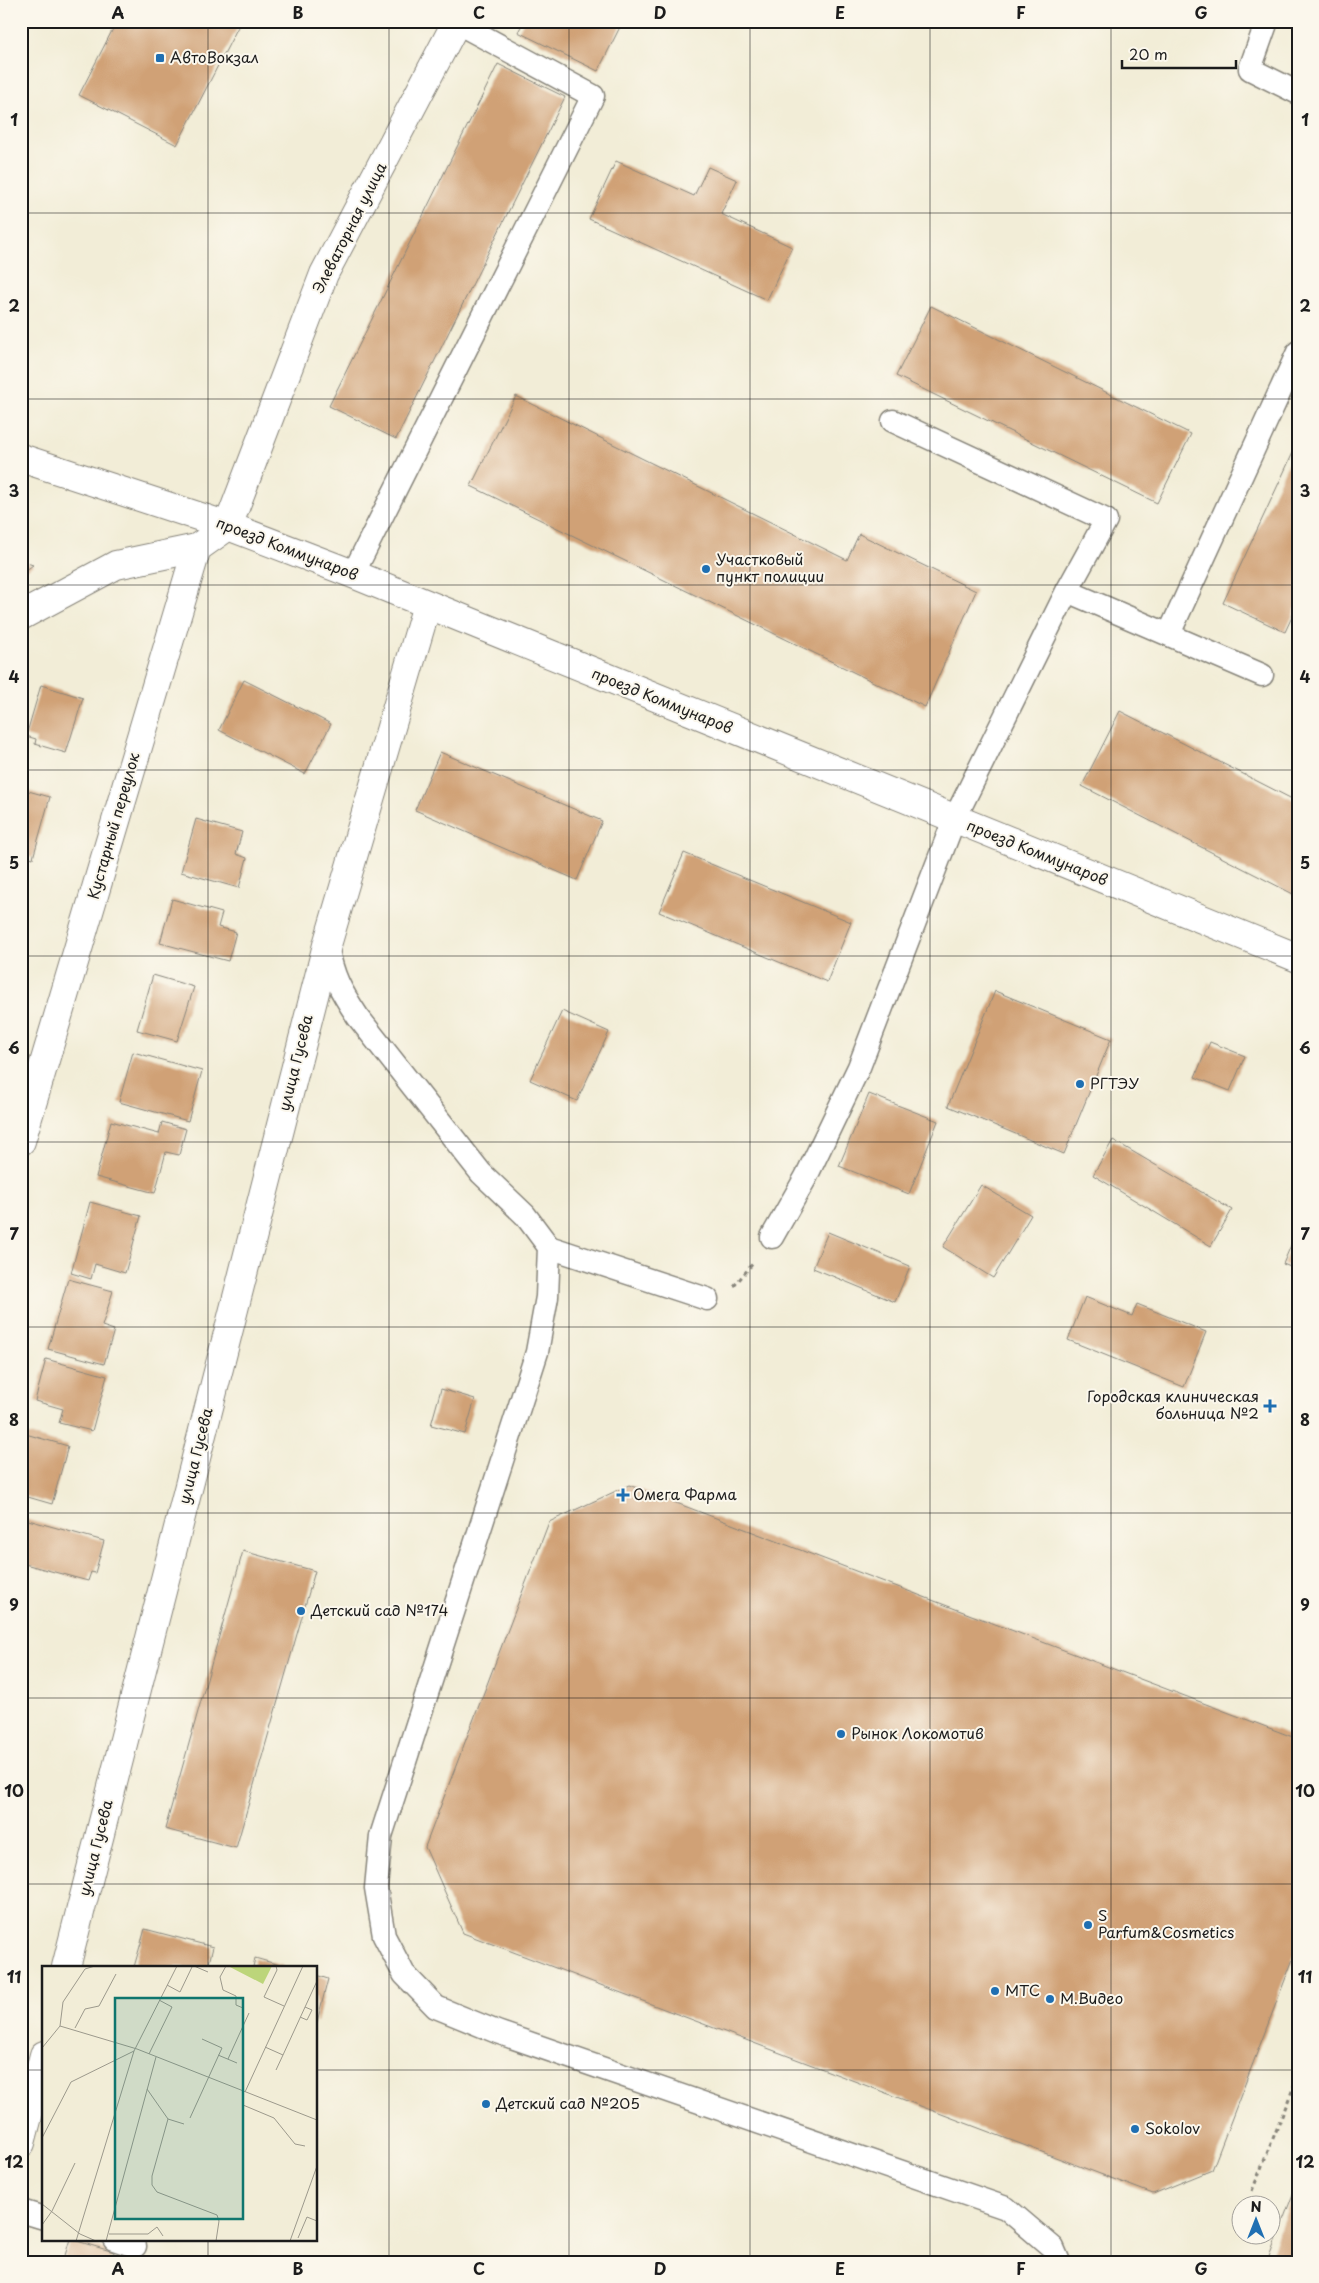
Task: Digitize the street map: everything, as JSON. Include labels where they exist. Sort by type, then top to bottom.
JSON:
[{"type":"street","name":"Элеваторная улица","points":[[228,526],[324,274],[457,22]]},
{"type":"street","name":"проезд Коммунаров","points":[[21,458],[228,526],[353,574],[954,820],[1298,958]]},
{"type":"street","points":[[21,616],[116,566],[197,548],[228,526]]},
{"type":"street","name":"Кустарный переулок","points":[[21,1141],[197,548]]},
{"type":"street","name":"улица Гусева","points":[[66,1966],[326,945],[427,605]]},
{"type":"street","points":[[21,2143],[42,2063]]},
{"type":"lane","points":[[1268,21],[1250,70],[1298,93]]},
{"type":"lane","points":[[353,574],[593,96],[457,22]]},
{"type":"lane","points":[[1169,634],[1298,352]]},
{"type":"lane","points":[[772,1237],[806,1176],[859,1067],[954,820],[1067,591],[1106,520],[893,421]]},
{"type":"lane","points":[[1067,591],[1262,675]]},
{"type":"lane","points":[[326,945],[333,975],[340,990],[358,1017],[481,1173],[525,1215],[549,1247],[707,1299]]},
{"type":"lane","points":[[549,1247],[548,1297],[537,1352],[382,1836],[376,1888],[384,1936],[404,1974],[436,2006],[497,2032],[1006,2208],[1053,2248],[1059,2262]]},
{"type":"lane","points":[[21,2211],[42,2217]]},
{"type":"lane","points":[[117,2240],[135,2246]]},
{"type":"path","points":[[707,1299],[728,1292],[747,1273],[772,1237]]},
{"type":"path","points":[[1252,2191],[1298,2076]]},
{"type":"building","name":"АвтоВокзал","points":[[117,21],[241,21],[177,145],[79,95]]},
{"type":"building","points":[[524,21],[623,21],[598,71],[518,32]]},
{"type":"building","points":[[498,64],[565,97],[396,439],[329,406]]},
{"type":"building","points":[[616,161],[694,196],[708,167],[737,180],[721,214],[792,247],[767,300],[589,219]]},
{"type":"building","points":[[931,306],[1191,434],[1157,503],[896,376]]},
{"type":"building","points":[[516,396],[847,560],[859,534],[976,591],[925,707],[471,486]]},
{"type":"building","points":[[1298,442],[1298,604],[1285,632],[1223,603]]},
{"type":"building","points":[[21,561],[33,565],[21,574]]},
{"type":"building","points":[[244,680],[331,724],[305,774],[219,730]]},
{"type":"building","points":[[41,685],[83,698],[66,753],[35,744],[36,739],[26,736]]},
{"type":"building","points":[[1120,711],[1298,802],[1297,896],[1082,786]]},
{"type":"building","points":[[440,752],[602,821],[577,880],[415,810]]},
{"type":"building","points":[[21,789],[50,797],[33,858],[21,854]]},
{"type":"building","points":[[196,819],[242,832],[236,854],[247,858],[239,888],[181,872]]},
{"type":"building","points":[[684,853],[851,922],[827,982],[659,912]]},
{"type":"building","points":[[172,899],[222,913],[218,927],[236,932],[228,961],[160,943]]},
{"type":"building","points":[[153,975],[194,987],[177,1041],[137,1030]]},
{"type":"building","points":[[995,991],[1111,1039],[1064,1154],[948,1106]]},
{"type":"building","points":[[562,1011],[609,1032],[577,1101],[530,1080]]},
{"type":"building","points":[[1210,1042],[1245,1056],[1230,1091],[1195,1077]]},
{"type":"building","points":[[133,1052],[202,1071],[188,1121],[119,1102]]},
{"type":"building","points":[[869,1094],[938,1121],[909,1194],[839,1166]]},
{"type":"building","points":[[111,1121],[159,1134],[162,1122],[186,1129],[179,1155],[166,1152],[155,1193],[96,1177]]},
{"type":"building","points":[[1113,1140],[1232,1210],[1211,1246],[1093,1175]]},
{"type":"building","points":[[981,1185],[1031,1215],[993,1278],[943,1247]]},
{"type":"building","points":[[90,1202],[141,1216],[125,1273],[95,1264],[91,1279],[71,1273]]},
{"type":"building","points":[[1298,1229],[1298,1270],[1283,1264]]},
{"type":"building","points":[[828,1232],[910,1266],[895,1302],[813,1268]]},
{"type":"building","points":[[68,1279],[113,1291],[102,1326],[114,1330],[104,1364],[48,1349]]},
{"type":"building","points":[[1085,1297],[1132,1316],[1137,1304],[1206,1332],[1184,1387],[1068,1340]]},
{"type":"building","points":[[46,1359],[107,1376],[92,1431],[59,1423],[63,1409],[35,1401]]},
{"type":"building","points":[[441,1389],[475,1399],[465,1434],[431,1425]]},
{"type":"building","points":[[22,1433],[68,1446],[52,1504],[21,1495]]},
{"type":"building","points":[[629,1485],[1298,1739],[1298,1946],[1212,2170],[1153,2194],[463,1933],[425,1847],[549,1522]]},
{"type":"building","points":[[21,1518],[104,1541],[95,1573],[91,1572],[88,1581],[21,1563]]},
{"type":"building","points":[[243,1551],[315,1571],[236,1848],[165,1829]]},
{"type":"building","points":[[145,1929],[213,1947],[208,1966],[134,1966]]},
{"type":"building","points":[[255,1958],[283,1966],[253,1966]]},
{"type":"building","points":[[318,1976],[328,1979],[318,2018]]},
{"type":"building","points":[[1298,2181],[1298,2262],[1267,2262],[1273,2246],[1282,2246],[1282,2223]]},
{"type":"building","points":[[70,2240],[114,2252],[111,2262],[63,2262]]},
{"type":"place","name":"АвтоВокзал","points":[[160,58]]},
{"type":"place","name":"Участковый пункт полиции","points":[[706,569]]},
{"type":"place","name":"РГТЭУ","points":[[1080,1084]]},
{"type":"place","name":"Городская клиническая больница №2","points":[[1270,1406]]},
{"type":"place","name":"Омега Фарма","points":[[623,1495]]},
{"type":"place","name":"Детский сад №174","points":[[301,1611]]},
{"type":"place","name":"Рынок Локомотив","points":[[841,1734]]},
{"type":"place","name":"S Parfum&Cosmetics","points":[[1088,1925]]},
{"type":"place","name":"МТС","points":[[995,1991]]},
{"type":"place","name":"М.Видео","points":[[1050,1999]]},
{"type":"place","name":"Детский сад №205","points":[[486,2104]]},
{"type":"place","name":"Sokolov","points":[[1135,2129]]}]
